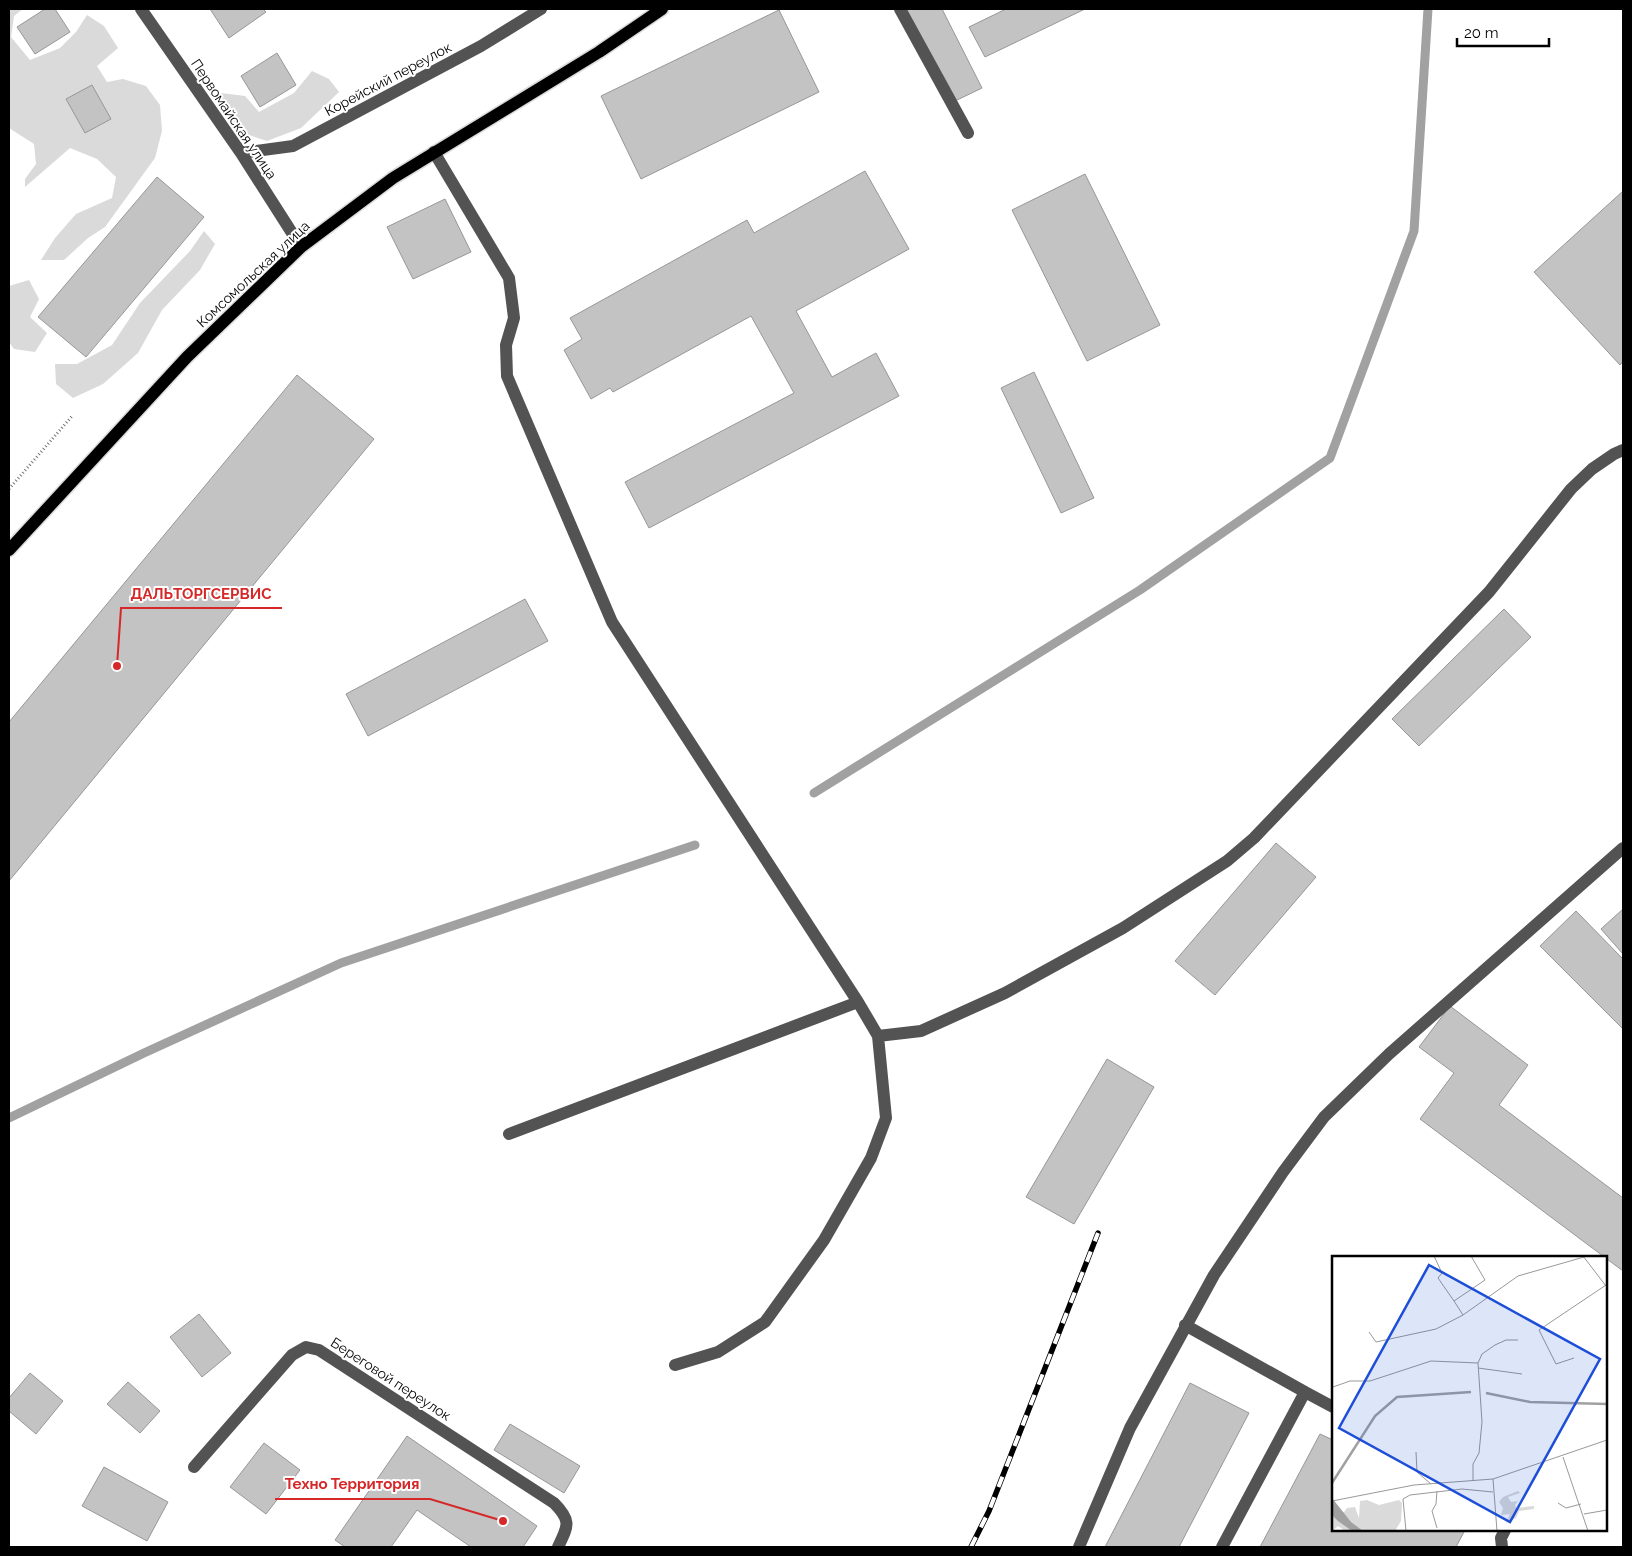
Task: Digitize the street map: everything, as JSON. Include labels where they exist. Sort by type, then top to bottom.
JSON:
[{"type":"main road","name":"Комсомольская улица","points":[[9,550],[187,357],[301,247],[393,178],[599,52],[662,9]]},
{"type":"street","name":"Первомайская улица","points":[[141,9],[241,153],[301,247]]},
{"type":"street","name":"Корейский переулок","points":[[241,153],[293,146],[481,46],[541,9]]},
{"type":"street","points":[[900,9],[968,133]]},
{"type":"street","points":[[434,152],[509,278],[514,318],[506,345],[507,376],[612,622],[858,1002],[878,1036],[886,1118],[871,1158],[824,1240],[765,1322],[718,1352],[675,1365]]},
{"type":"street","points":[[878,1036],[921,1030],[1005,993],[1123,928],[1227,861],[1254,838],[1489,592],[1571,489],[1592,469],[1623,450]]},
{"type":"street","points":[[1079,1547],[1130,1428],[1185,1325],[1214,1275],[1324,1117],[1389,1054],[1623,848]]},
{"type":"street","points":[[509,1134],[858,1002]]},
{"type":"street","points":[[1185,1325],[1332,1406]]},
{"type":"street","name":"Береговой переулок","points":[[194,1467],[292,1355],[306,1347],[319,1350],[554,1503],[564,1513],[567,1528],[558,1547]]},
{"type":"street","points":[[1222,1547],[1304,1392]]},
{"type":"street","points":[[1502,1547],[1501,1538],[1504,1531]]},
{"type":"path","points":[[9,489],[73,414]]},
{"type":"shaded area","points":[[9,9],[23,9],[14,16],[11,37],[30,60],[60,48],[76,32],[87,15],[104,26],[118,48],[97,66],[107,82],[123,79],[146,86],[160,105],[162,131],[155,158],[105,227],[88,238],[64,260],[41,260],[55,238],[76,214],[112,198],[116,177],[97,159],[70,148],[25,187],[25,179],[36,164],[34,144],[9,128]]},
{"type":"shaded area","points":[[312,71],[329,79],[339,92],[301,128],[267,141],[249,135],[221,110],[221,93],[245,96],[259,112],[294,93]]},
{"type":"shaded area","points":[[204,231],[215,244],[200,270],[162,310],[138,353],[103,384],[73,398],[56,384],[55,364],[77,364],[112,345],[140,303],[190,251]]},
{"type":"shaded area","points":[[29,280],[39,299],[30,317],[47,333],[35,352],[14,349],[9,342],[9,286]]},
{"type":"building","points":[[45,9],[55,9],[70,32],[35,54],[17,27]]},
{"type":"building","points":[[210,9],[263,9],[266,12],[229,38]]},
{"type":"building","points":[[906,9],[942,9],[982,88],[953,102]]},
{"type":"building","points":[[1006,9],[1085,9],[985,57],[969,27]]},
{"type":"building","points":[[779,10],[819,92],[641,179],[601,96]]},
{"type":"building","points":[[277,53],[296,85],[260,107],[241,76]]},
{"type":"building","points":[[92,85],[111,119],[85,133],[66,99]]},
{"type":"building","points":[[865,171],[909,249],[796,311],[832,377],[876,353],[899,396],[649,528],[625,482],[794,393],[751,316],[613,392],[610,388],[591,399],[564,350],[582,339],[570,318],[747,220],[754,233]]},
{"type":"building","points":[[1085,174],[1160,325],[1087,361],[1012,210]]},
{"type":"building","points":[[157,177],[204,217],[86,357],[38,317]]},
{"type":"building","points":[[1623,191],[1623,361],[1620,365],[1534,272]]},
{"type":"building","points":[[445,199],[471,252],[413,279],[387,227]]},
{"type":"building","points":[[1034,372],[1094,498],[1061,513],[1001,388]]},
{"type":"building","points":[[297,375],[374,439],[9,881],[9,722]]},
{"type":"building","points":[[525,599],[548,641],[368,736],[346,694]]},
{"type":"building","points":[[1504,609],[1531,637],[1419,746],[1392,719]]},
{"type":"building","points":[[1276,843],[1316,877],[1215,995],[1175,961]]},
{"type":"building","points":[[1623,909],[1623,954],[1601,929]]},
{"type":"building","points":[[1576,911],[1623,959],[1623,1029],[1540,946]]},
{"type":"building","points":[[1450,1006],[1528,1065],[1499,1105],[1623,1198],[1623,1271],[1607,1259],[1607,1256],[1603,1256],[1420,1119],[1454,1073],[1419,1047]]},
{"type":"building","points":[[1107,1059],[1154,1087],[1074,1224],[1026,1197]]},
{"type":"building","points":[[199,1314],[231,1353],[202,1377],[170,1337]]},
{"type":"building","points":[[30,1373],[63,1401],[36,1434],[9,1411],[9,1398]]},
{"type":"building","points":[[128,1382],[160,1411],[140,1433],[107,1404]]},
{"type":"building","points":[[1190,1383],[1249,1413],[1179,1547],[1105,1547]]},
{"type":"building","points":[[510,1424],[580,1466],[564,1493],[494,1450]]},
{"type":"building","points":[[1320,1434],[1332,1440],[1332,1531],[1464,1531],[1456,1547],[1260,1547]]},
{"type":"building","points":[[407,1436],[537,1526],[523,1547],[471,1547],[417,1510],[391,1547],[345,1547],[335,1540]]},
{"type":"building","points":[[264,1443],[300,1470],[266,1514],[230,1487]]},
{"type":"building","points":[[104,1467],[168,1502],[147,1541],[82,1506]]},
{"type":"waterway","points":[[814,793],[1140,590],[1330,458],[1414,231],[1428,9]]},
{"type":"waterway","points":[[9,1118],[144,1053],[341,963],[695,845]]},
{"type":"railway","points":[[971,1547],[989,1511],[1098,1233]]},
{"type":"place","name":"ДАЛЬТОРГСЕРВИС","points":[[117,666]]},
{"type":"place","name":"Техно Территория","points":[[503,1521]]}]
